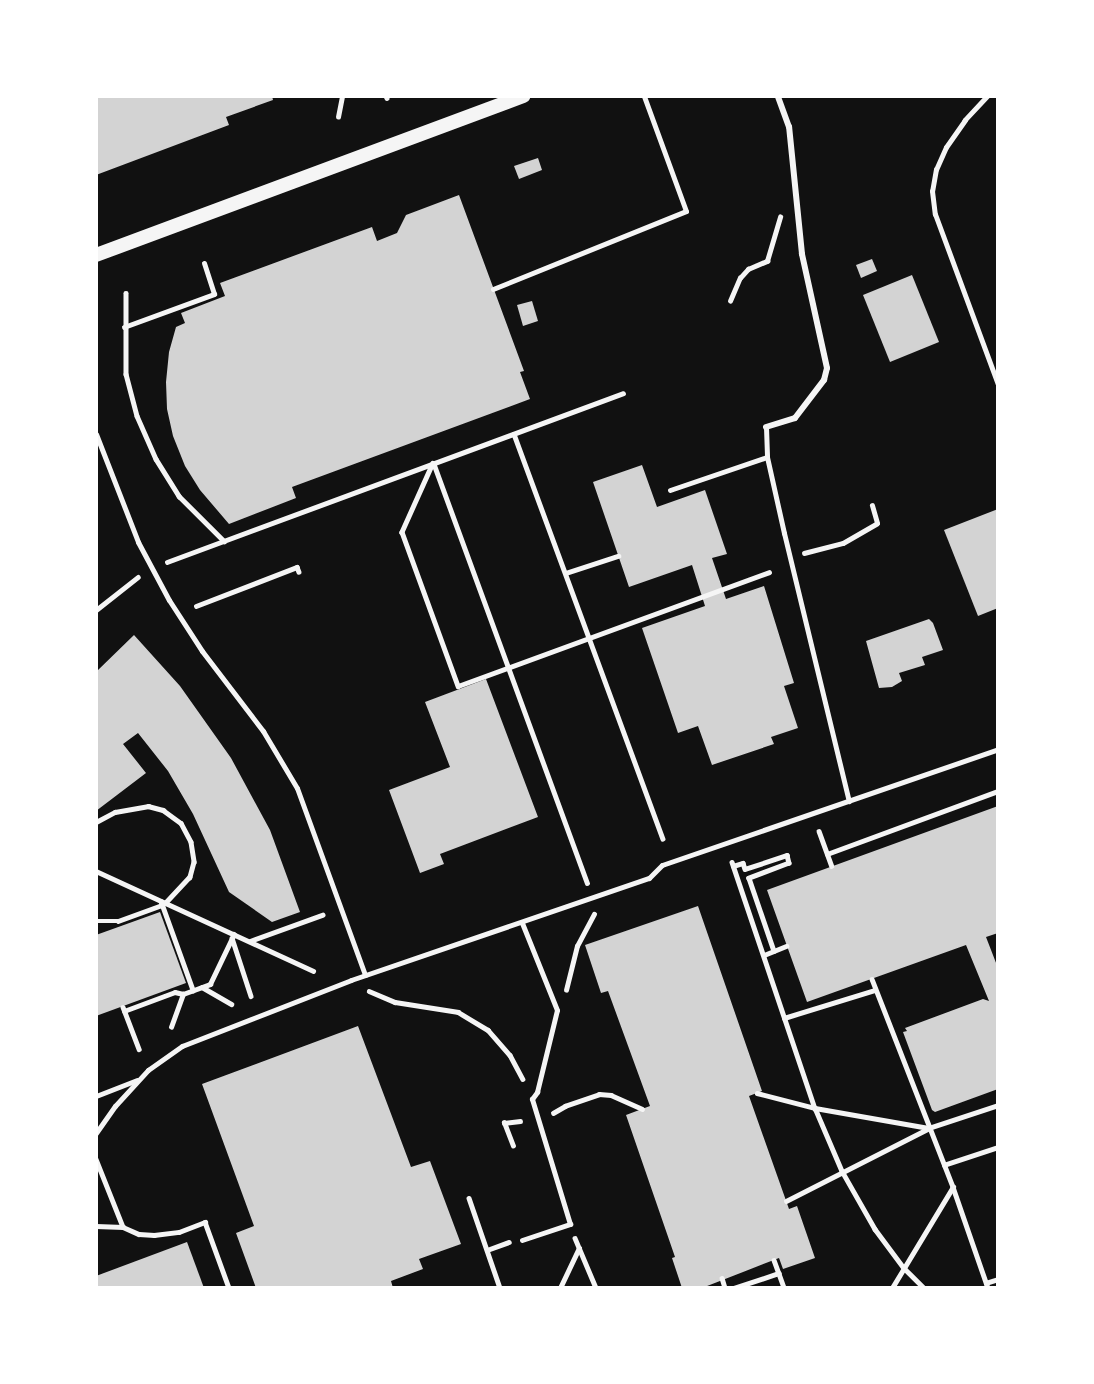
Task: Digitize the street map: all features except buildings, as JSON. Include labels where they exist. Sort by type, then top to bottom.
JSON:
[{"type":"main road","points":[[96,255],[523,96]]},
{"type":"street","points":[[766,427],[796,418],[824,380],[827,368],[802,254],[789,127],[778,96]]},
{"type":"lane","points":[[493,289],[685,211],[644,96]]},
{"type":"lane","points":[[987,96],[965,120],[946,147],[936,169],[932,191],[934,214],[998,384]]},
{"type":"lane","points":[[766,427],[768,457],[849,801]]},
{"type":"lane","points":[[96,434],[138,542],[169,600],[202,650],[264,731],[296,788],[365,975]]},
{"type":"lane","points":[[670,490],[768,457]]},
{"type":"lane","points":[[96,1133],[140,1078],[182,1046],[365,975],[649,878],[662,865],[998,749]]},
{"type":"lane","points":[[522,923],[557,1010],[537,1092],[532,1099],[570,1224],[522,1240]]},
{"type":"lane","points":[[96,1096],[140,1078]]},
{"type":"path","points":[[338,117],[342,96]]},
{"type":"path","points":[[730,302],[740,278],[748,269],[767,261],[780,215],[796,196]]},
{"type":"path","points":[[124,327],[214,294],[204,264]]},
{"type":"path","points":[[126,293],[126,374],[148,444],[179,496],[224,541]]},
{"type":"path","points":[[166,562],[623,393]]},
{"type":"path","points":[[514,434],[663,838]]},
{"type":"path","points":[[433,463],[588,883]]},
{"type":"path","points":[[433,463],[402,532],[458,686],[769,572]]},
{"type":"path","points":[[803,554],[843,543],[877,523],[872,506]]},
{"type":"path","points":[[566,573],[618,556]]},
{"type":"path","points":[[196,606],[297,568],[299,572]]},
{"type":"path","points":[[96,611],[136,579]]},
{"type":"path","points":[[827,855],[998,792]]},
{"type":"path","points":[[96,822],[115,812],[148,806],[163,810],[181,823],[191,842],[194,862],[190,877],[163,903],[118,921],[96,921]]},
{"type":"path","points":[[819,831],[831,866]]},
{"type":"path","points":[[774,951],[749,878],[789,863],[786,855],[745,869],[743,863],[733,864],[784,1018],[842,1171],[875,1229],[904,1268],[924,1288]]},
{"type":"path","points":[[96,871],[313,971]]},
{"type":"path","points":[[163,903],[193,990]]},
{"type":"path","points":[[557,1010],[564,997],[578,946],[597,909]]},
{"type":"path","points":[[249,941],[322,915]]},
{"type":"path","points":[[139,1049],[123,1009],[175,992],[183,994],[210,985],[233,936]]},
{"type":"path","points":[[233,936],[251,996]]},
{"type":"path","points":[[764,954],[786,946]]},
{"type":"path","points":[[872,979],[953,1187],[987,1285],[998,1279]]},
{"type":"path","points":[[202,987],[231,1004]]},
{"type":"path","points":[[364,989],[395,1002],[458,1012],[488,1030],[510,1055],[532,1099]]},
{"type":"path","points":[[784,1018],[875,990]]},
{"type":"path","points":[[171,1027],[183,994]]},
{"type":"path","points":[[757,1093],[816,1108],[929,1128]]},
{"type":"path","points":[[553,1114],[565,1105],[599,1094],[611,1095],[642,1109]]},
{"type":"path","points":[[786,1201],[929,1128],[998,1105]]},
{"type":"path","points":[[513,1146],[504,1123],[520,1121]]},
{"type":"path","points":[[944,1166],[998,1147]]},
{"type":"path","points":[[96,1159],[123,1227]]},
{"type":"path","points":[[892,1288],[953,1187]]},
{"type":"path","points":[[469,1198],[500,1288]]},
{"type":"path","points":[[96,1226],[123,1227],[139,1234],[155,1235],[179,1232],[205,1222],[229,1288]]},
{"type":"path","points":[[570,1224],[596,1288]]},
{"type":"path","points":[[487,1250],[513,1241]]},
{"type":"path","points":[[560,1288],[579,1248]]},
{"type":"path","points":[[774,1260],[784,1286],[775,1288]]},
{"type":"path","points":[[734,1288],[779,1273]]},
{"type":"path","points":[[722,1278],[725,1288]]}]
